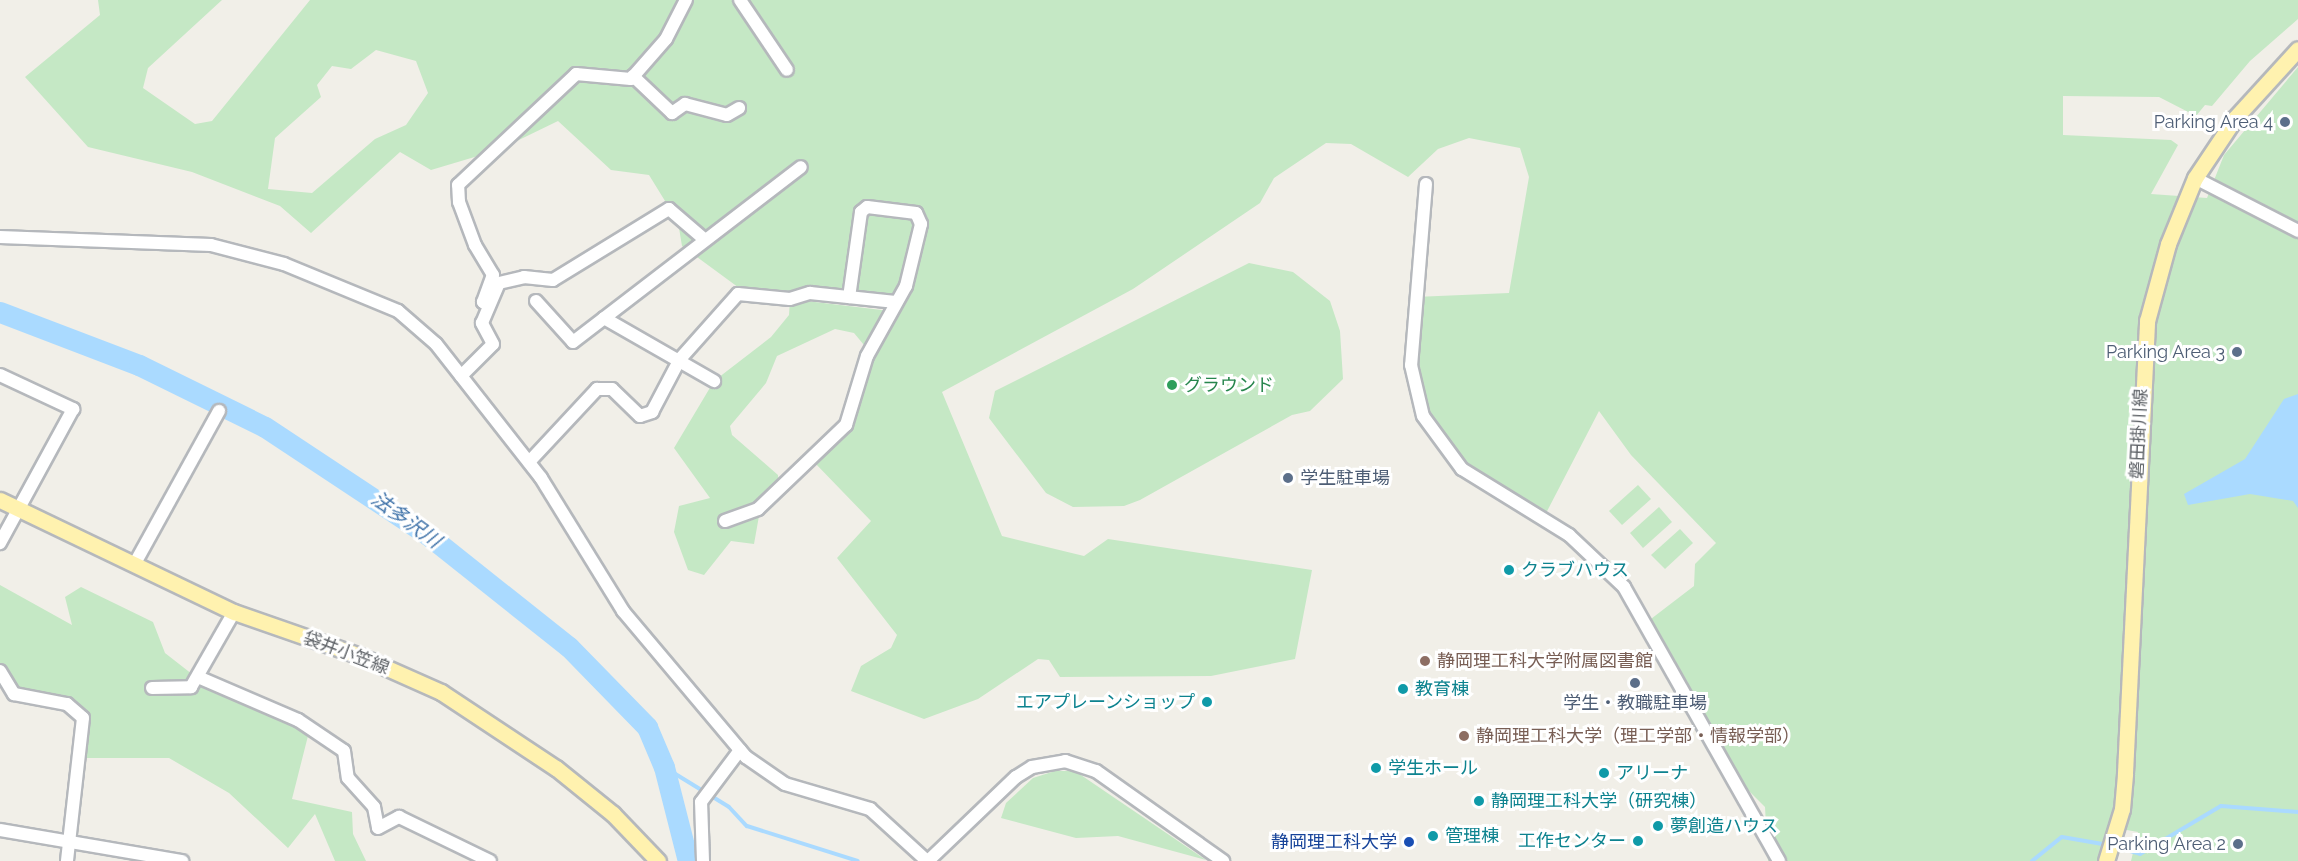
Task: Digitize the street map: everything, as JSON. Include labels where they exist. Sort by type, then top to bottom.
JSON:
[{"type":"main road","name":"磐田掛川線","points":[[2106,861],[2122,809],[2125,773],[2143,351],[2163,260],[2195,178],[2235,118],[2298,49]]},
{"type":"main road","name":"袋井小笠線","points":[[0,500],[234,612],[360,656],[441,692],[556,768],[613,814],[658,861]]},
{"type":"street","points":[[488,305],[483,302],[494,275],[475,245],[458,184],[576,74],[620,81],[633,76],[666,39],[686,0]]},
{"type":"street","points":[[740,0],[788,70]]},
{"type":"street","points":[[633,76],[672,113],[685,104],[727,115],[739,108]]},
{"type":"street","points":[[536,301],[573,342],[704,239],[801,167]]},
{"type":"street","points":[[2195,178],[2298,231]]},
{"type":"street","points":[[1426,184],[1411,365],[1423,416],[1462,469],[1569,535],[1624,587],[1779,861]]},
{"type":"street","points":[[725,521],[758,509],[834,442],[853,412],[867,356],[906,286],[920,216],[867,207],[861,212],[849,297]]},
{"type":"street","points":[[461,376],[493,344],[482,323],[499,283],[524,277],[553,280],[669,209],[704,239]]},
{"type":"street","points":[[0,237],[171,240],[246,252],[398,311],[461,376],[529,462],[628,618],[740,750],[785,784],[870,809],[928,861],[1016,777],[1032,767],[1065,761],[1096,771],[1223,861]]},
{"type":"street","points":[[529,462],[597,389],[612,389],[640,416],[652,412],[680,359],[738,294],[849,297],[896,302]]},
{"type":"street","points":[[604,318],[680,359],[714,381]]},
{"type":"street","points":[[0,375],[73,409],[0,543]]},
{"type":"street","points":[[134,565],[219,411]]},
{"type":"street","points":[[152,688],[191,687],[234,612]]},
{"type":"street","points":[[0,671],[15,694],[67,704],[82,718],[67,861]]},
{"type":"street","points":[[198,677],[298,720],[344,751],[348,778],[374,807],[378,828],[399,817],[490,861]]},
{"type":"street","points":[[703,861],[700,802],[740,750]]},
{"type":"street","points":[[0,830],[182,861]]},
{"type":"green space","points":[[98,0],[222,0],[148,68],[143,88],[195,124],[212,121],[310,0],[2298,0],[2298,19],[2250,61],[2212,106],[2205,105],[2196,116],[2159,97],[2063,96],[2063,135],[2171,140],[2178,145],[2151,194],[2207,198],[2224,155],[2298,67],[2298,861],[2131,861],[2138,832],[2110,827],[2098,861],[1768,861],[1765,807],[1732,774],[1647,622],[1694,586],[1695,564],[1716,543],[1631,455],[1599,411],[1543,519],[1462,469],[1418,399],[1415,297],[1509,293],[1529,177],[1520,148],[1469,138],[1438,149],[1408,177],[1351,144],[1326,143],[1274,178],[1260,203],[1133,289],[942,392],[1002,536],[1084,556],[1108,539],[1312,570],[1295,659],[1211,676],[1060,677],[1049,660],[1038,659],[978,699],[924,719],[851,691],[861,666],[891,648],[897,635],[837,558],[871,521],[813,461],[846,425],[869,351],[854,333],[835,329],[777,356],[766,383],[730,426],[732,435],[778,475],[779,490],[759,516],[754,544],[731,541],[704,575],[688,570],[674,532],[679,506],[710,498],[674,448],[714,381],[771,337],[789,315],[790,299],[890,311],[895,302],[746,293],[682,246],[678,222],[649,175],[611,170],[558,121],[498,150],[431,170],[400,152],[311,233],[280,206],[192,172],[88,147],[25,77],[100,15]],"holes":[[[376,50],[416,61],[428,93],[406,125],[375,139],[312,193],[268,189],[275,138],[321,97],[317,85],[332,66],[351,69]]]},
{"type":"green space","name":"グラウンド","points":[[1249,263],[1293,272],[1330,301],[1340,331],[1343,379],[1310,411],[1292,415],[1140,500],[1124,506],[1073,507],[1046,493],[989,418],[995,391]]},
{"type":"green space","points":[[1638,485],[1651,499],[1622,525],[1609,511]]},
{"type":"green space","points":[[1659,507],[1672,522],[1643,548],[1630,533]]},
{"type":"green space","points":[[1680,529],[1693,543],[1665,569],[1651,555]]},
{"type":"green space","points":[[0,585],[72,625],[65,597],[81,587],[153,622],[165,653],[197,678],[310,728],[292,799],[352,812],[353,834],[366,861],[335,861],[315,814],[288,848],[229,793],[169,758],[78,758],[82,719],[61,703],[62,694],[60,699],[30,700],[5,683],[0,671]]},
{"type":"green space","points":[[1055,771],[1075,771],[1206,860],[1118,836],[1076,838],[1001,818],[1006,803],[1033,778]]},
{"type":"water","points":[[2298,394],[2298,508],[2293,501],[2250,494],[2188,505],[2184,494],[2245,459],[2284,399]]},
{"type":"waterway","name":"法多沢川","points":[[0,312],[139,365],[265,427],[428,535],[569,647],[647,727],[664,767],[688,861]]},
{"type":"waterway","points":[[664,767],[729,807],[747,826],[858,861]]},
{"type":"waterway","points":[[2116,847],[2140,854],[2221,806],[2298,812]]},
{"type":"waterway","points":[[2032,861],[2062,837],[2108,845]]},
{"type":"place","name":"Parking Area 4","points":[[2285,122]]},
{"type":"place","name":"Parking Area 3","points":[[2237,352]]},
{"type":"place","name":"グラウンド","points":[[1172,385]]},
{"type":"place","name":"学生駐車場","points":[[1288,478]]},
{"type":"place","name":"クラブハウス","points":[[1509,570]]},
{"type":"place","name":"静岡理工科大学附属図書館","points":[[1425,661]]},
{"type":"place","name":"学生・教職駐車場","points":[[1635,683]]},
{"type":"place","name":"教育棟","points":[[1403,689]]},
{"type":"place","name":"エアプレーンショップ","points":[[1207,702]]},
{"type":"place","name":"静岡理工科大学（理工学部・情報学部）","points":[[1464,736]]},
{"type":"place","name":"学生ホール","points":[[1376,768]]},
{"type":"place","name":"アリーナ","points":[[1604,773]]},
{"type":"place","name":"静岡理工科大学（研究棟）","points":[[1479,801]]},
{"type":"place","name":"夢創造ハウス","points":[[1658,826]]},
{"type":"place","name":"管理棟","points":[[1433,836]]},
{"type":"place","name":"工作センター","points":[[1638,841]]},
{"type":"place","name":"静岡理工科大学","points":[[1409,842]]},
{"type":"place","name":"Parking Area 2","points":[[2238,844]]}]
